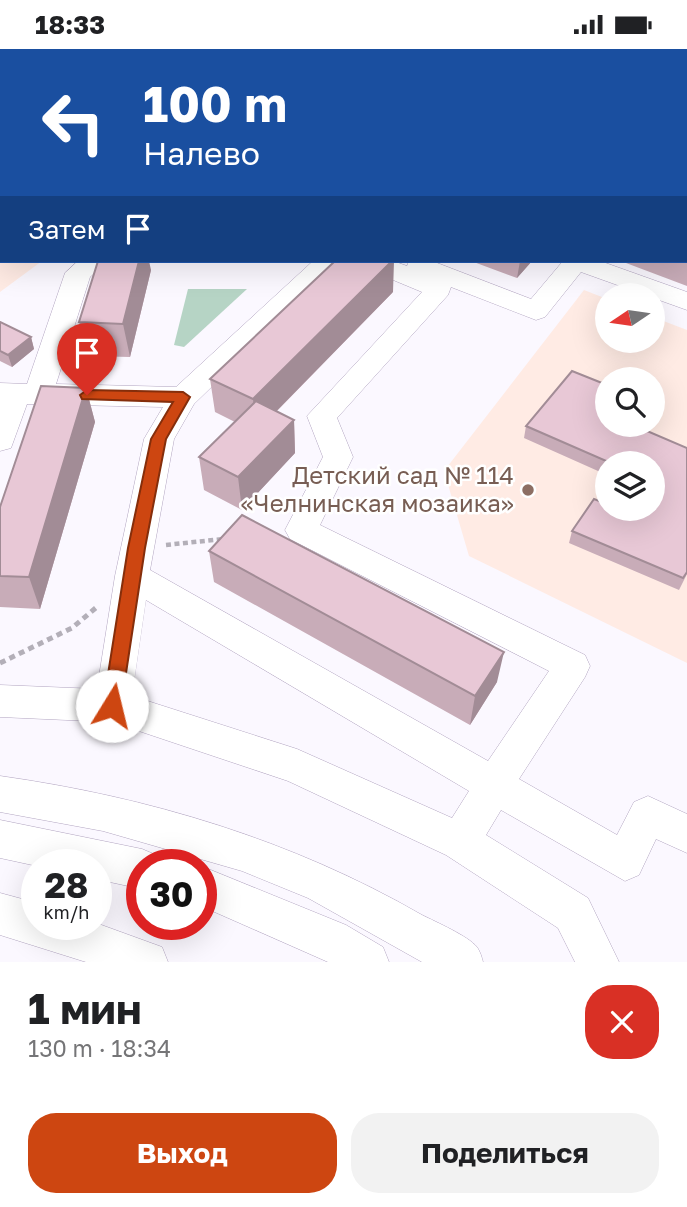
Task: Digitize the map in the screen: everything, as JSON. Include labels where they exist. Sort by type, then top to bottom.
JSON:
[{"type":"street","points":[[0,440],[18,394],[78,273],[92,263]]},
{"type":"street","points":[[112,706],[134,562],[159,439],[183,397],[326,263]]},
{"type":"street","points":[[393,263],[536,311],[574,263]]},
{"type":"street","points":[[393,263],[439,289],[322,417],[338,457],[300,530],[572,666],[460,841]]},
{"type":"street","points":[[581,263],[687,302]]},
{"type":"street","points":[[18,394],[183,397]]},
{"type":"street","points":[[134,562],[494,785],[625,861],[648,815],[687,834]]},
{"type":"street","points":[[0,701],[112,706],[297,766],[460,841],[573,913],[598,962]]},
{"type":"street","points":[[0,794],[168,829],[275,863],[380,913],[462,962]]},
{"type":"street","points":[[0,839],[126,866]]},
{"type":"street","points":[[217,893],[331,940],[368,962]]},
{"type":"street","points":[[0,913],[21,919]]},
{"type":"street","points":[[83,940],[147,962]]},
{"type":"path","points":[[0,663],[72,628],[134,562],[232,538]]},
{"type":"shaded area","points":[[0,263],[39,263],[0,292]]},
{"type":"shaded area","name":"Детский сад № 114 «Челнинская мозаика»","points":[[584,290],[595,294],[595,353],[665,353],[665,322],[687,330],[687,663],[469,556],[444,471]]},
{"type":"green space","points":[[188,289],[247,289],[184,347],[174,345]]},
{"type":"building","points":[[97,263],[138,263],[123,324],[79,322]]},
{"type":"building","points":[[333,263],[390,263],[253,399],[210,379]]},
{"type":"building","points":[[0,322],[31,337],[8,355],[0,351]]},
{"type":"building","points":[[572,371],[595,380],[595,437],[661,437],[687,448],[687,572],[683,578],[572,531],[594,499],[595,521],[665,521],[665,451],[595,451],[595,456],[526,426]]},
{"type":"building","points":[[41,386],[86,388],[29,577],[0,576],[0,507]]},
{"type":"building","points":[[256,401],[294,420],[238,477],[199,457]]},
{"type":"building","points":[[242,515],[504,652],[475,696],[209,551]]},
{"type":"place","name":"Детский сад № 114 «Челнинская мозаика»","points":[[528,490]]},
{"type":"route","points":[[87,395],[183,397],[159,439],[137,548],[112,706]]}]
